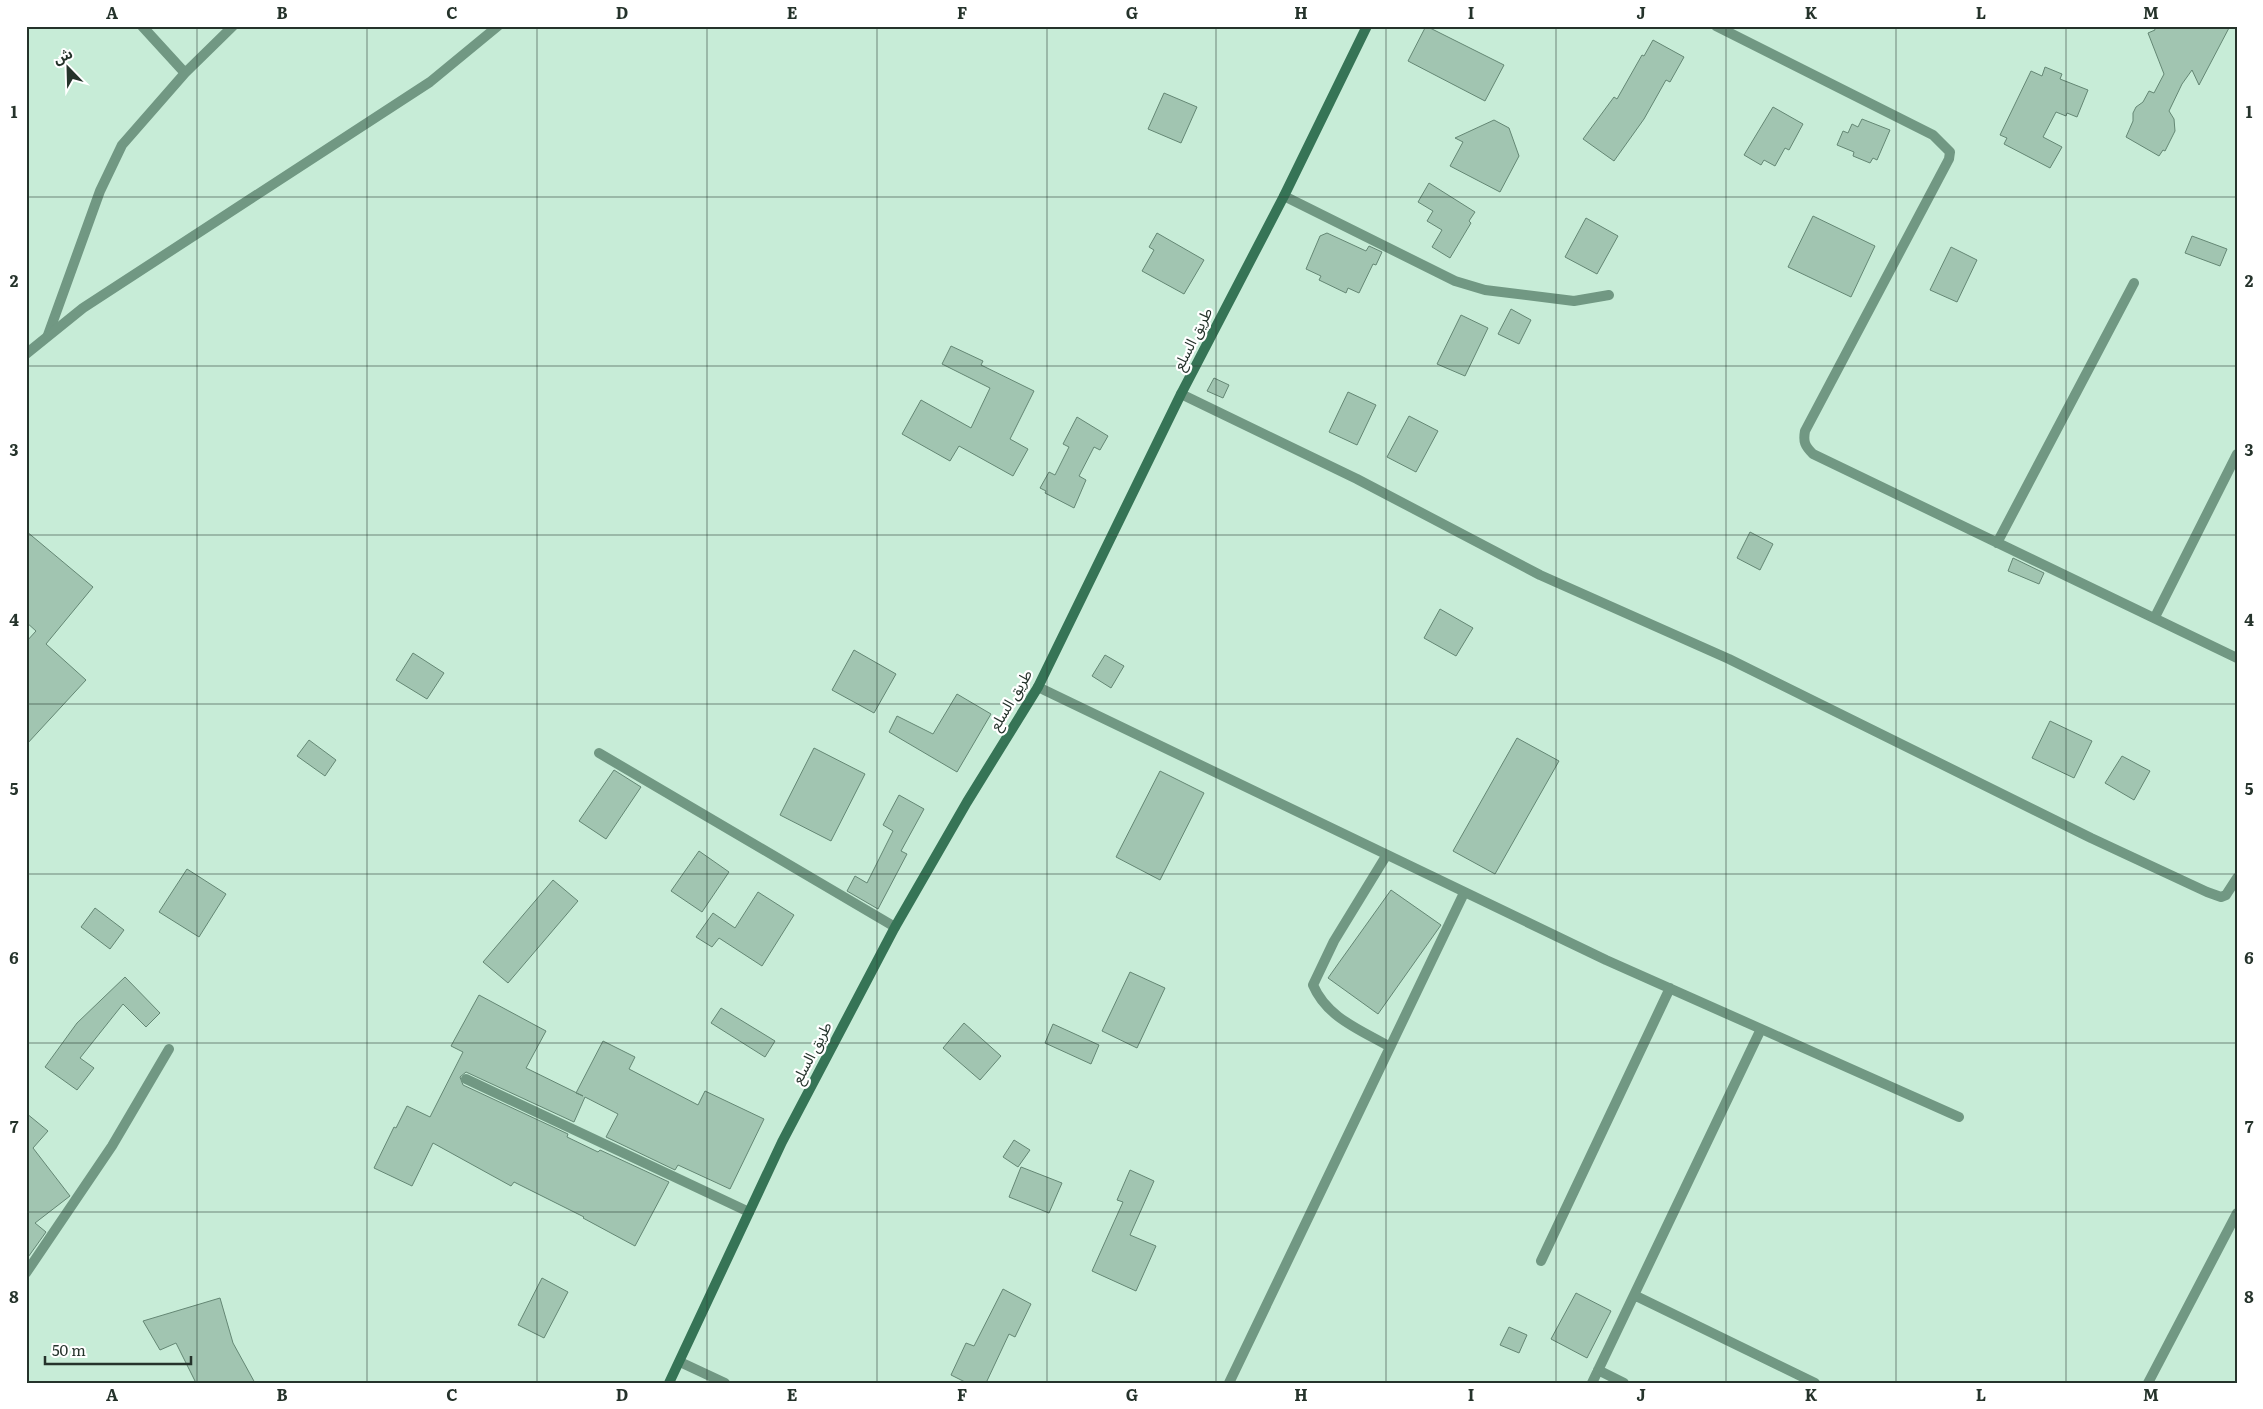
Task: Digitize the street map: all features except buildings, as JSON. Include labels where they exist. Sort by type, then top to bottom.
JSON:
[{"type":"street","points":[[142,26],[185,73]]},
{"type":"street","points":[[48,335],[100,190],[122,145],[185,73],[234,26]]},
{"type":"street","points":[[26,354],[83,308],[430,82],[498,26]]},
{"type":"street","name":"طريق السلع","points":[[670,1383],[782,1142],[895,927],[967,802],[1038,687],[1181,394],[1284,196],[1367,26]]},
{"type":"street","points":[[1716,26],[1933,135],[1950,152],[1950,159],[1805,431],[1803,440],[1806,448],[1813,454],[2237,658]]},
{"type":"street","points":[[1284,196],[1455,281],[1484,290],[1574,301],[1608,295]]},
{"type":"street","points":[[1997,543],[2134,283]]},
{"type":"street","points":[[1181,394],[1356,479],[1540,575],[1729,659],[2091,838],[2207,892],[2221,897],[2226,895],[2237,878]]},
{"type":"street","points":[[2155,617],[2237,454]]},
{"type":"street","points":[[1038,687],[1464,893],[1670,988],[1959,1117]]},
{"type":"street","points":[[599,753],[895,927]]},
{"type":"street","points":[[1386,856],[1334,941],[1313,985],[1324,1006],[1333,1014],[1390,1047]]},
{"type":"street","points":[[1229,1383],[1464,893]]},
{"type":"street","points":[[1541,1261],[1670,988]]},
{"type":"street","points":[[1592,1383],[1761,1029]]},
{"type":"street","points":[[26,1273],[112,1146],[169,1049]]},
{"type":"street","points":[[466,1079],[750,1212]]},
{"type":"street","points":[[2148,1383],[2237,1213]]},
{"type":"street","points":[[1634,1295],[1815,1383]]},
{"type":"street","points":[[680,1362],[725,1383]]},
{"type":"street","points":[[1598,1370],[1624,1383]]}]
